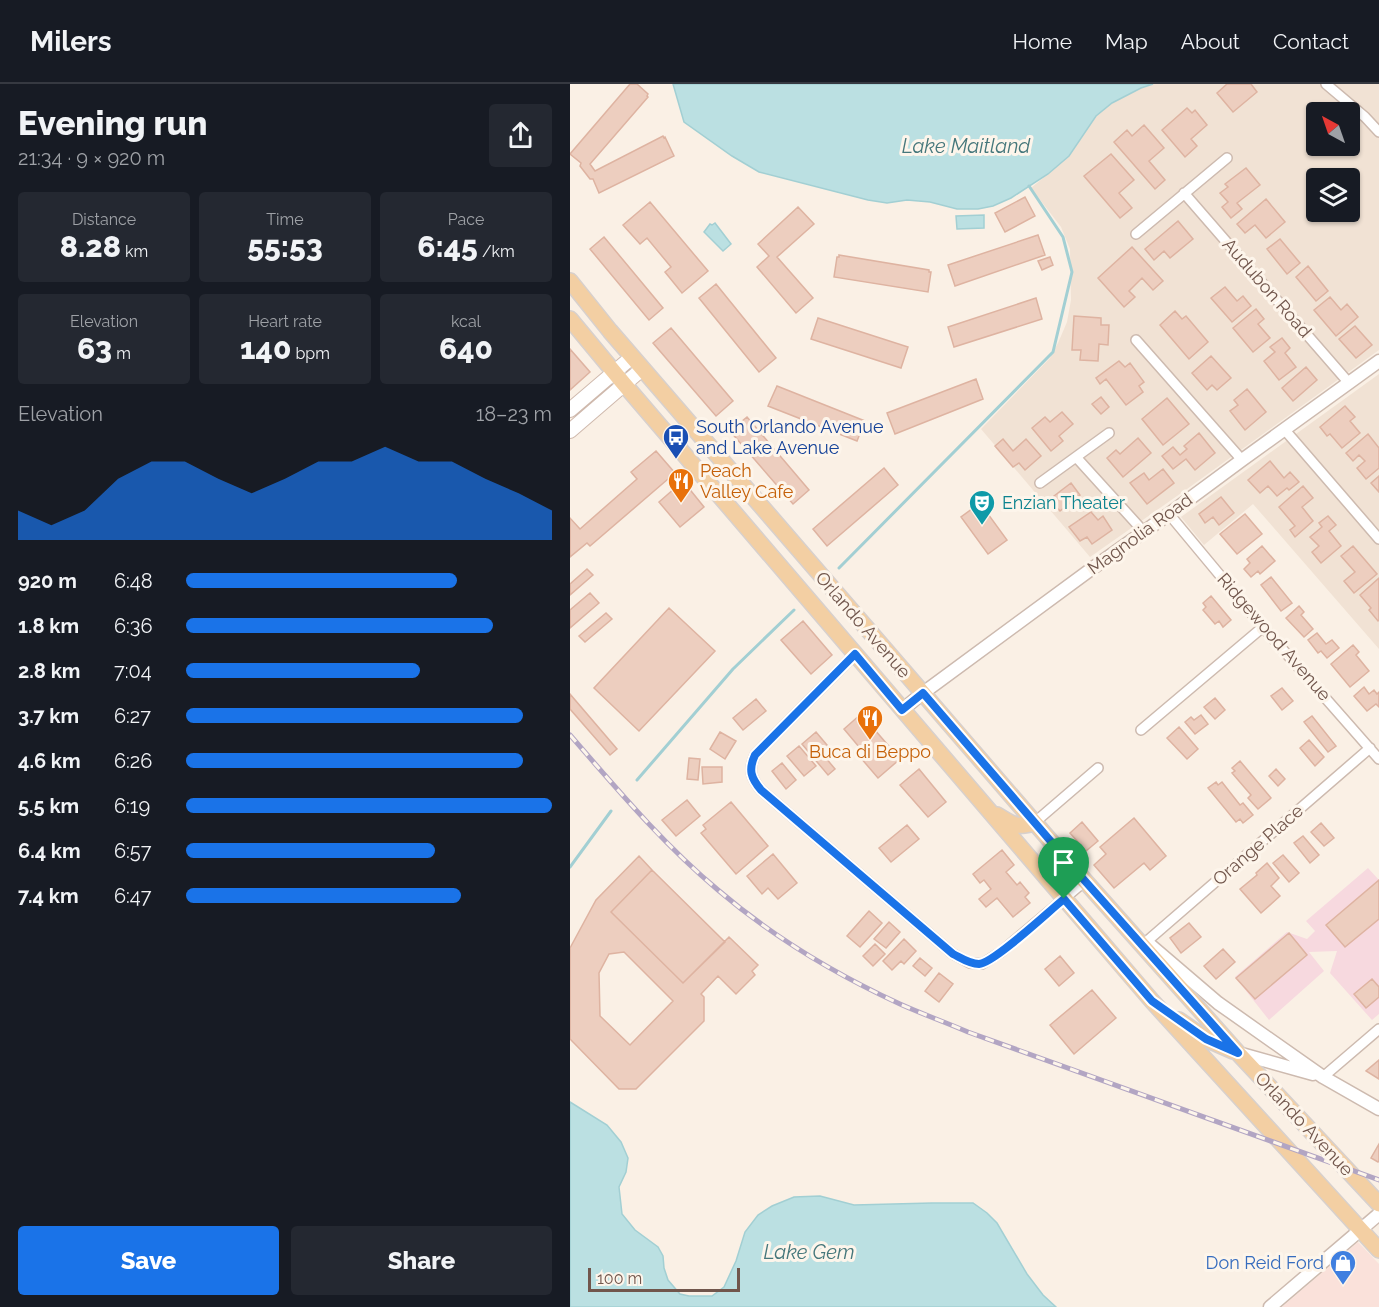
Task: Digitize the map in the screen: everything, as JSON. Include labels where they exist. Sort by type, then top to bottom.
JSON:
[{"type":"main road","name":"Orlando Avenue","points":[[570,281],[637,363],[1034,823],[1238,1053],[1379,1204]]},
{"type":"main road","name":"Orlando Avenue","points":[[570,320],[1152,1001],[1379,1250]]},
{"type":"main road","points":[[570,410],[619,378],[637,363]]},
{"type":"main road","points":[[570,431],[619,378]]},
{"type":"main road","points":[[989,811],[1020,826],[1034,823]]},
{"type":"main road","points":[[1152,1001],[1206,1039],[1238,1053]]},
{"type":"street","points":[[1326,84],[1379,132]]},
{"type":"street","points":[[1136,234],[1227,158]]},
{"type":"street","name":"Audubon Road","points":[[1184,193],[1349,383]]},
{"type":"street","points":[[1136,340],[1242,460]]},
{"type":"street","name":"Magnolia Road","points":[[902,710],[1082,576],[1379,361]]},
{"type":"street","points":[[1284,429],[1379,539]]},
{"type":"street","points":[[1040,483],[1109,433]]},
{"type":"street","points":[[1076,457],[1144,531]]},
{"type":"street","name":"Ridgewood Avenue","points":[[1169,514],[1263,627],[1379,759]]},
{"type":"street","points":[[1141,730],[1263,627]]},
{"type":"street","points":[[855,654],[755,755],[751,764],[751,775],[755,783],[768,796],[953,954],[970,963],[982,964],[1001,952],[1085,881]]},
{"type":"street","name":"Orange Place","points":[[1146,942],[1370,748]]},
{"type":"street","points":[[1034,823],[1098,768]]},
{"type":"street","points":[[1117,917],[1218,1003],[1323,1077],[1379,1109]]},
{"type":"street","points":[[1323,1077],[1379,1029]]},
{"type":"street","points":[[1238,1053],[1323,1077]]},
{"type":"street","points":[[1270,1307],[1379,1214]]},
{"type":"shaded area","points":[[1107,84],[1379,84],[1379,350],[1090,557],[981,429],[1050,358],[1067,322],[1071,300],[1070,249],[1061,227],[1031,188],[1066,159]]},
{"type":"shaded area","points":[[1379,374],[1379,649],[1253,504],[1204,545],[1181,517]]},
{"type":"shaded area","points":[[1368,868],[1379,880],[1379,1014],[1372,1020],[1330,973],[1337,951],[1309,952],[1324,971],[1269,1020],[1235,977],[1287,932],[1307,939],[1315,931],[1306,921]]},
{"type":"shaded area","name":"Don Reid Ford","points":[[1358,1242],[1379,1264],[1379,1307],[1282,1307]]},
{"type":"water","name":"Lake Maitland","points":[[673,84],[1153,84],[1112,103],[1096,116],[1069,156],[1048,174],[1011,198],[993,206],[957,209],[930,202],[907,200],[887,203],[868,200],[759,172],[684,122]]},
{"type":"water","points":[[984,215],[984,228],[957,229],[956,216]]},
{"type":"water","points":[[715,223],[731,244],[723,251],[704,232],[710,224]]},
{"type":"water","name":"Lake Gem","points":[[570,1102],[607,1125],[621,1142],[628,1158],[626,1172],[619,1187],[622,1214],[635,1230],[658,1247],[663,1256],[668,1280],[680,1294],[712,1296],[724,1287],[736,1261],[745,1232],[758,1215],[794,1197],[820,1196],[854,1205],[973,1203],[997,1223],[1027,1274],[1043,1295],[1056,1307],[570,1307]]},
{"type":"building","points":[[630,84],[637,84],[648,94],[648,97],[590,164],[595,171],[663,136],[674,156],[599,193],[593,179],[590,179],[580,166],[581,163],[570,154]]},
{"type":"building","points":[[1227,84],[1251,84],[1257,92],[1233,112],[1217,93]]},
{"type":"building","points":[[1187,108],[1192,113],[1195,110],[1207,125],[1191,139],[1197,146],[1185,157],[1162,130]]},
{"type":"building","points":[[1144,125],[1164,148],[1149,161],[1165,180],[1155,189],[1114,142],[1127,130],[1132,136]]},
{"type":"building","points":[[1111,154],[1134,180],[1119,193],[1132,208],[1120,218],[1084,176]]},
{"type":"building","points":[[1246,168],[1260,185],[1237,203],[1242,209],[1231,218],[1222,207],[1228,202],[1220,193],[1228,187],[1225,184]]},
{"type":"building","points":[[1025,197],[1035,216],[1005,232],[995,213]]},
{"type":"building","points":[[1266,199],[1285,222],[1266,238],[1255,225],[1245,233],[1237,224]]},
{"type":"building","points":[[650,202],[708,271],[682,293],[665,272],[671,267],[647,238],[640,244],[623,225]]},
{"type":"building","points":[[798,207],[814,224],[777,257],[813,298],[796,313],[757,267],[769,256],[758,244]]},
{"type":"building","points":[[1178,221],[1193,239],[1170,258],[1164,251],[1154,260],[1145,249]]},
{"type":"building","points":[[1038,235],[1045,255],[955,286],[948,265]]},
{"type":"building","points":[[604,237],[663,308],[649,320],[590,249]]},
{"type":"building","points":[[1280,239],[1300,263],[1287,274],[1267,249]]},
{"type":"building","points":[[1132,247],[1163,281],[1153,290],[1142,278],[1129,291],[1135,297],[1124,307],[1098,278]]},
{"type":"building","points":[[839,255],[929,270],[931,272],[928,292],[834,277]]},
{"type":"building","points":[[1050,257],[1053,265],[1042,270],[1038,261]]},
{"type":"building","points":[[1308,266],[1328,291],[1316,301],[1296,277]]},
{"type":"building","points":[[716,284],[776,358],[759,372],[699,298]]},
{"type":"building","points":[[1225,287],[1237,301],[1243,296],[1251,306],[1232,322],[1211,298]]},
{"type":"building","points":[[1330,297],[1341,310],[1347,304],[1358,317],[1336,336],[1314,310]]},
{"type":"building","points":[[1036,298],[1042,319],[954,347],[948,327]]},
{"type":"building","points":[[1256,309],[1264,319],[1258,324],[1270,338],[1253,352],[1233,328]]},
{"type":"building","points":[[1175,311],[1182,319],[1186,316],[1208,342],[1189,359],[1160,325]]},
{"type":"building","points":[[1074,316],[1101,318],[1101,325],[1109,325],[1108,345],[1099,344],[1098,361],[1080,360],[1081,350],[1072,350]]},
{"type":"building","points":[[818,318],[908,347],[901,368],[811,339]]},
{"type":"building","points":[[1355,326],[1372,345],[1356,358],[1339,339]]},
{"type":"building","points":[[671,328],[733,401],[716,416],[653,343]]},
{"type":"building","points":[[1282,338],[1290,348],[1285,353],[1296,367],[1279,380],[1264,361],[1275,352],[1270,347]]},
{"type":"building","points":[[570,349],[590,372],[570,390]]},
{"type":"building","points":[[1211,356],[1231,378],[1217,390],[1212,385],[1207,390],[1192,373]]},
{"type":"building","points":[[1119,361],[1125,367],[1130,363],[1144,382],[1139,386],[1143,392],[1126,405],[1106,379],[1100,384],[1096,378]]},
{"type":"building","points":[[1306,367],[1317,380],[1293,401],[1282,388]]},
{"type":"building","points":[[976,379],[983,399],[895,434],[887,413]]},
{"type":"building","points":[[777,386],[865,421],[857,441],[768,406]]},
{"type":"building","points":[[1247,389],[1266,412],[1245,430],[1230,411],[1238,405],[1234,400]]},
{"type":"building","points":[[1101,397],[1109,407],[1101,414],[1092,404]]},
{"type":"building","points":[[1167,398],[1189,424],[1163,445],[1142,419]]},
{"type":"building","points":[[1345,406],[1355,417],[1350,421],[1360,433],[1342,448],[1330,434],[1327,436],[1320,427]]},
{"type":"building","points":[[1062,412],[1073,424],[1059,436],[1063,441],[1051,451],[1032,428],[1045,417],[1050,422]]},
{"type":"building","points":[[747,417],[809,490],[793,504],[730,431]]},
{"type":"building","points":[[1199,433],[1215,453],[1195,470],[1186,459],[1173,469],[1162,456],[1173,447],[1180,455],[1187,449],[1184,446]]},
{"type":"building","points":[[1368,434],[1379,448],[1379,468],[1366,479],[1357,468],[1365,461],[1359,455],[1353,461],[1346,453]]},
{"type":"building","points":[[1138,438],[1151,453],[1123,477],[1107,458],[1116,450],[1120,454]]},
{"type":"building","points":[[1003,439],[1013,451],[1026,439],[1041,456],[1025,470],[1019,463],[1013,467],[995,446]]},
{"type":"building","points":[[656,451],[675,473],[590,546],[587,543],[570,557],[570,518],[580,529],[637,479],[631,472]]},
{"type":"building","points":[[1270,461],[1284,478],[1290,472],[1299,482],[1277,496],[1268,486],[1260,493],[1248,480]]},
{"type":"building","points":[[884,468],[898,485],[827,546],[813,529]]},
{"type":"building","points":[[1163,469],[1174,483],[1147,504],[1130,483],[1144,473],[1149,480]]},
{"type":"building","points":[[1379,476],[1379,492],[1371,483]]},
{"type":"building","points":[[683,481],[704,507],[680,527],[659,502]]},
{"type":"building","points":[[1071,483],[1080,495],[1060,511],[1050,499]]},
{"type":"building","points":[[1303,486],[1313,498],[1302,507],[1313,521],[1295,537],[1290,530],[1295,526],[1279,507]]},
{"type":"building","points":[[1221,497],[1234,513],[1219,525],[1213,517],[1205,523],[1199,514]]},
{"type":"building","points":[[980,503],[1007,540],[988,554],[961,517]]},
{"type":"building","points":[[1091,512],[1098,520],[1103,516],[1112,530],[1092,544],[1087,537],[1080,541],[1069,527]]},
{"type":"building","points":[[1245,514],[1262,534],[1237,554],[1220,534]]},
{"type":"building","points":[[1328,516],[1336,525],[1329,531],[1341,546],[1321,563],[1312,552],[1319,546],[1310,537],[1322,527],[1319,523]]},
{"type":"building","points":[[1262,546],[1275,561],[1260,574],[1258,571],[1251,577],[1244,569],[1250,563],[1247,559]]},
{"type":"building","points":[[1353,546],[1377,574],[1354,593],[1344,581],[1355,572],[1341,556]]},
{"type":"building","points":[[587,569],[593,575],[570,595],[570,584]]},
{"type":"building","points":[[1271,577],[1292,603],[1281,611],[1261,585]]},
{"type":"building","points":[[1379,578],[1379,620],[1378,621],[1360,595]]},
{"type":"building","points":[[590,593],[599,603],[570,628],[570,610]]},
{"type":"building","points":[[1211,596],[1231,620],[1223,627],[1219,621],[1215,624],[1203,610],[1206,607],[1203,603]]},
{"type":"building","points":[[1299,606],[1304,612],[1301,615],[1313,629],[1304,637],[1286,618]]},
{"type":"building","points":[[669,608],[715,651],[639,731],[594,688]]},
{"type":"building","points":[[606,613],[612,619],[585,642],[579,636]]},
{"type":"building","points":[[803,621],[832,655],[811,674],[781,640]]},
{"type":"building","points":[[1317,633],[1326,644],[1332,640],[1339,648],[1327,658],[1321,651],[1318,653],[1308,640]]},
{"type":"building","points":[[1353,645],[1359,652],[1356,655],[1369,671],[1350,687],[1331,664]]},
{"type":"building","points":[[1364,687],[1369,694],[1374,690],[1377,694],[1379,692],[1379,707],[1376,704],[1367,711],[1354,696]]},
{"type":"building","points":[[1282,688],[1293,701],[1282,710],[1271,696]]},
{"type":"building","points":[[570,694],[617,749],[610,755],[570,709]]},
{"type":"building","points":[[1215,698],[1225,710],[1215,719],[1204,707]]},
{"type":"building","points":[[756,699],[766,711],[743,730],[733,718]]},
{"type":"building","name":"Buca di Beppo","points":[[861,714],[900,759],[878,778],[860,757],[865,754],[844,729]]},
{"type":"building","points":[[1201,715],[1208,724],[1195,734],[1185,722],[1191,717],[1194,720]]},
{"type":"building","points":[[1312,716],[1336,746],[1328,752],[1304,722]]},
{"type":"building","points":[[1179,727],[1198,749],[1187,759],[1167,738]]},
{"type":"building","points":[[720,732],[736,741],[725,759],[710,749]]},
{"type":"building","points":[[816,732],[832,751],[825,757],[835,769],[828,775],[802,744]]},
{"type":"building","points":[[1309,740],[1324,757],[1315,766],[1300,748]]},
{"type":"building","points":[[799,746],[816,766],[804,776],[787,756]]},
{"type":"building","points":[[689,758],[700,759],[698,780],[687,779]]},
{"type":"building","points":[[1240,761],[1271,798],[1258,809],[1248,798],[1251,795],[1232,773],[1235,771],[1232,768]]},
{"type":"building","points":[[782,763],[796,780],[786,789],[772,771]]},
{"type":"building","points":[[702,767],[722,767],[722,782],[703,784]]},
{"type":"building","points":[[919,769],[946,802],[928,817],[900,785]]},
{"type":"building","points":[[1276,769],[1285,779],[1278,786],[1269,776]]},
{"type":"building","points":[[1216,782],[1218,785],[1222,782],[1240,805],[1243,803],[1253,815],[1243,823],[1240,819],[1236,822],[1208,788]]},
{"type":"building","points":[[687,800],[700,816],[676,836],[662,820]]},
{"type":"building","points":[[731,802],[768,846],[736,874],[701,833],[706,829],[703,825]]},
{"type":"building","points":[[1134,818],[1166,856],[1150,870],[1144,863],[1114,888],[1094,865],[1106,854],[1100,847]]},
{"type":"building","points":[[1082,822],[1098,841],[1086,851],[1070,833]]},
{"type":"building","points":[[1321,823],[1334,838],[1324,846],[1311,832]]},
{"type":"building","points":[[907,825],[919,839],[891,862],[879,848]]},
{"type":"building","points":[[1303,836],[1319,855],[1310,863],[1294,843]]},
{"type":"building","points":[[1002,850],[1014,865],[1006,872],[1017,885],[1020,882],[1029,893],[1025,897],[1030,903],[1013,917],[997,898],[986,907],[979,899],[991,889],[984,880],[980,883],[973,874]]},
{"type":"building","points":[[773,854],[797,883],[778,899],[768,888],[762,894],[747,876]]},
{"type":"building","points":[[1283,855],[1299,873],[1289,882],[1273,863]]},
{"type":"building","points":[[639,856],[652,870],[611,912],[683,983],[729,937],[758,965],[752,971],[755,975],[736,994],[718,976],[701,994],[704,997],[704,1021],[636,1089],[619,1089],[570,1039],[570,948],[596,900]],"holes":[[[624,952],[673,1001],[630,1045],[600,1016],[599,973],[609,954]]]},
{"type":"building","points":[[1267,863],[1279,878],[1271,886],[1280,896],[1261,913],[1240,889]]},
{"type":"building","points":[[652,870],[725,942],[683,983],[611,912]]},
{"type":"building","points":[[1379,880],[1379,919],[1345,947],[1326,925]]},
{"type":"building","points":[[869,911],[882,923],[860,947],[847,936]]},
{"type":"building","points":[[889,922],[900,932],[886,948],[874,939]]},
{"type":"building","points":[[1189,923],[1201,937],[1181,953],[1170,938]]},
{"type":"building","points":[[1289,933],[1307,955],[1255,999],[1236,978]]},
{"type":"building","points":[[904,939],[916,951],[904,964],[901,961],[892,970],[883,961]]},
{"type":"building","points":[[875,944],[885,954],[873,966],[863,956]]},
{"type":"building","points":[[1223,949],[1235,962],[1216,979],[1204,966]]},
{"type":"building","points":[[1060,956],[1074,973],[1059,986],[1045,969]]},
{"type":"building","points":[[920,958],[932,968],[925,976],[913,966]]},
{"type":"building","points":[[939,973],[953,984],[939,1002],[925,991]]},
{"type":"building","points":[[1372,979],[1379,987],[1379,997],[1366,1008],[1354,994]]},
{"type":"building","points":[[1092,990],[1116,1018],[1074,1054],[1050,1025]]},
{"type":"building","points":[[1379,1060],[1379,1079],[1366,1071]]},
{"type":"building","points":[[1379,1144],[1379,1161],[1378,1162],[1371,1158]]},
{"type":"waterway","points":[[839,568],[1053,352],[1072,272],[1063,237],[1029,186]]},
{"type":"waterway","points":[[637,780],[733,669],[794,610]]},
{"type":"waterway","points":[[570,867],[611,811]]},
{"type":"railway","points":[[570,735],[659,835],[718,890],[783,939],[852,980],[900,1004],[968,1032],[1379,1180]]},
{"type":"place","name":"South Orlando Avenue and Lake Avenue","points":[[676,460]]},
{"type":"place","name":"Peach Valley Cafe","points":[[681,504]]},
{"type":"place","name":"Enzian Theater","points":[[982,526]]},
{"type":"place","name":"Buca di Beppo","points":[[870,741]]},
{"type":"place","name":"Don Reid Ford","points":[[1343,1286]]},
{"type":"route","points":[[855,654],[902,710],[923,693],[1085,881],[1238,1053],[1206,1039],[1152,1001],[1064,899],[1001,952],[982,964],[970,963],[953,954],[761,790],[751,775],[751,764],[755,755],[855,654]]}]
